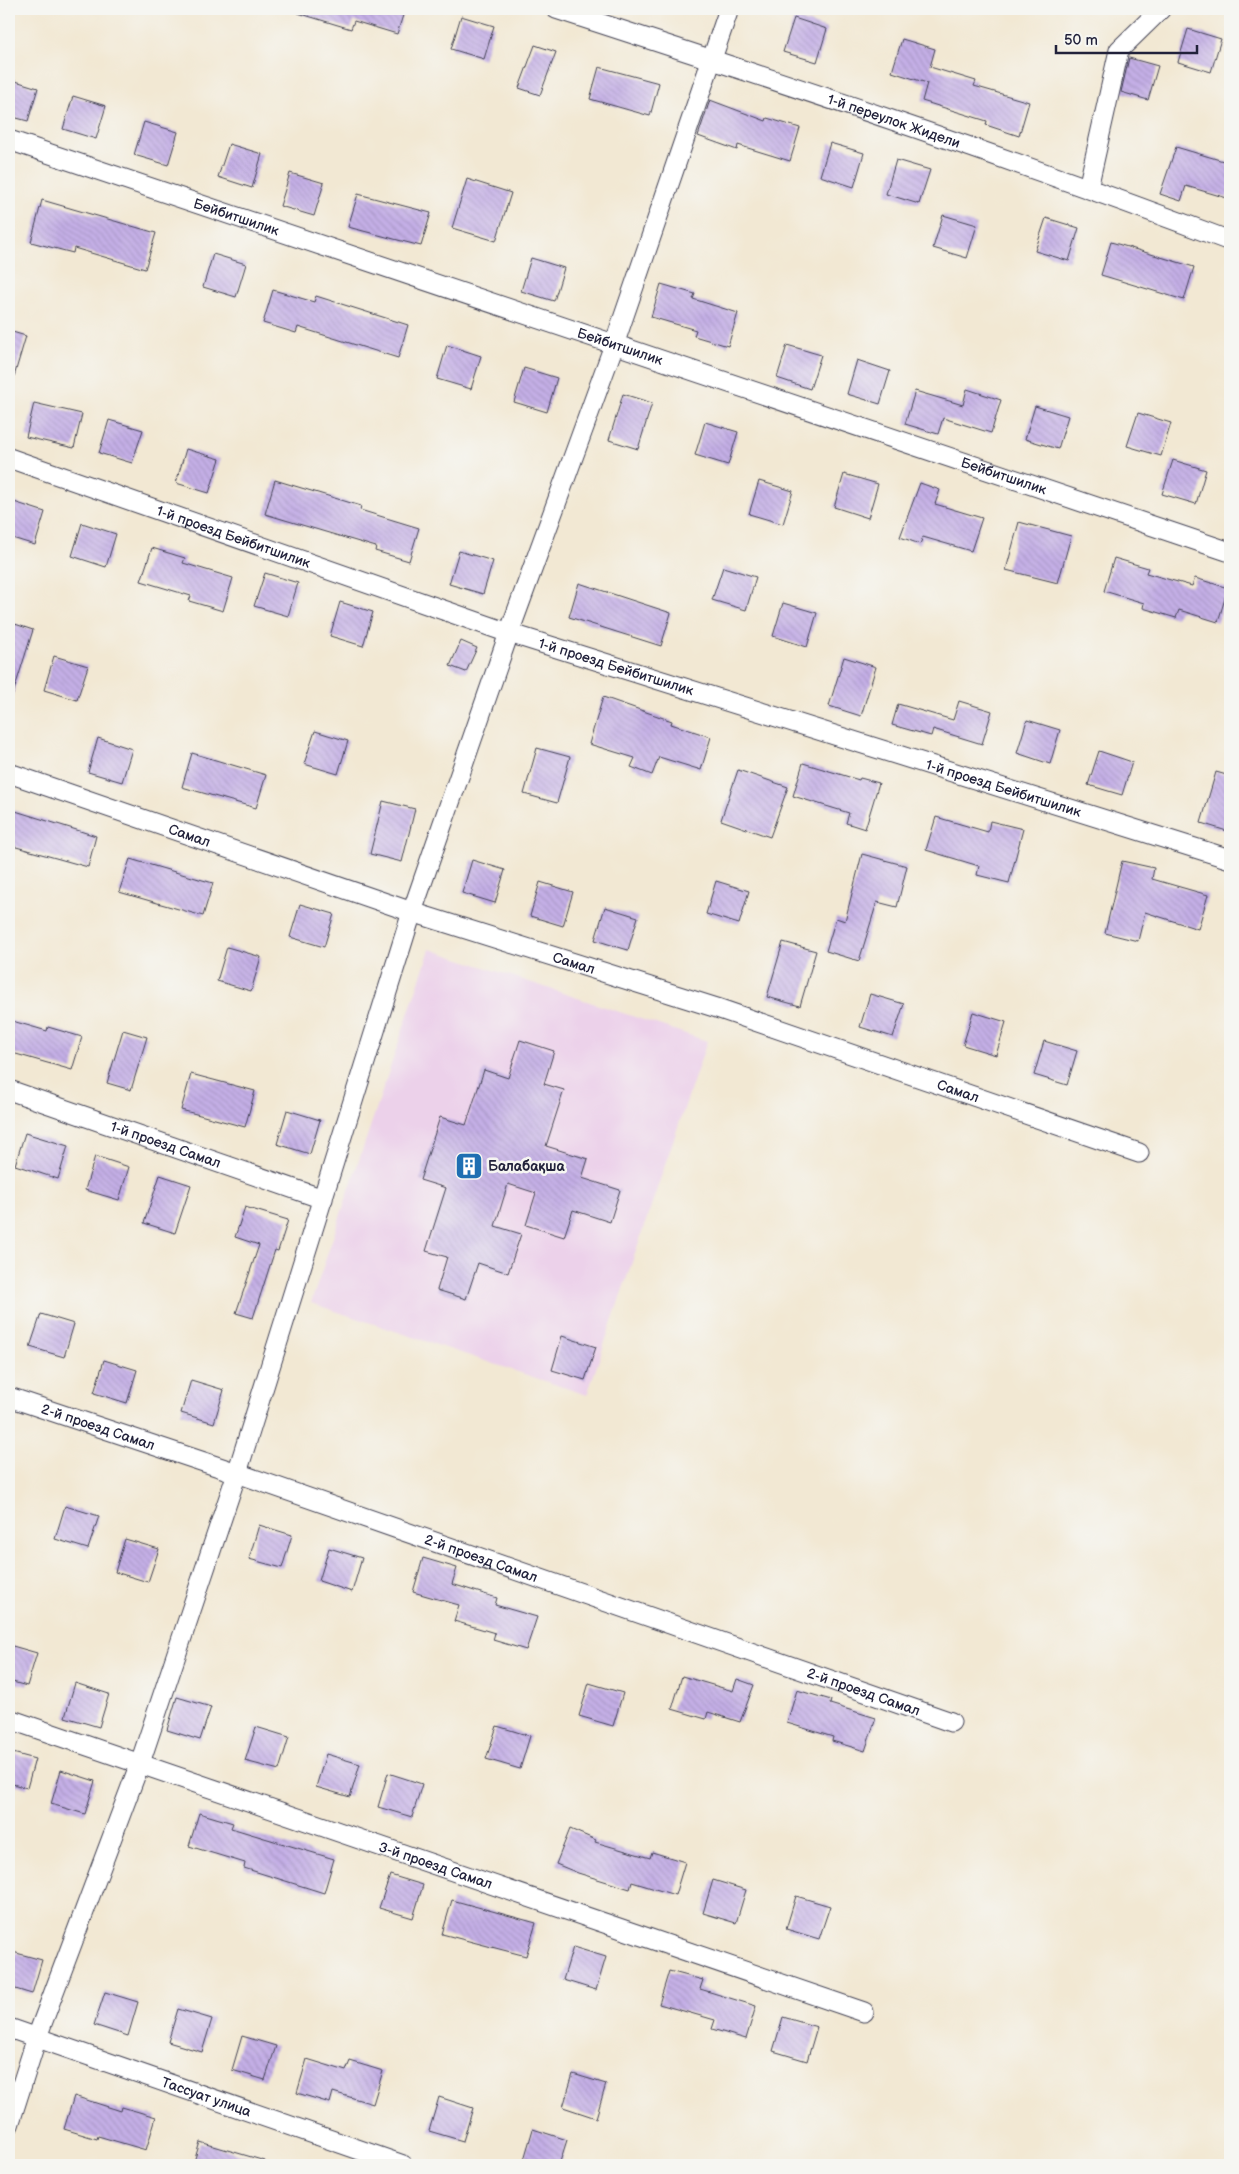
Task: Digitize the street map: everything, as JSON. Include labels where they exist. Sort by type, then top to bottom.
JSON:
[{"type":"street","name":"1-й переулок Жидели","points":[[556,9],[712,59],[1088,188],[1230,241]]},
{"type":"street","points":[[9,2125],[37,2037],[140,1763],[237,1473],[412,912],[614,345],[729,9]]},
{"type":"street","points":[[1088,188],[1119,50],[1162,9]]},
{"type":"street","name":"Бейбитшилик","points":[[9,140],[1230,552]]},
{"type":"street","name":"1-й проезд Бейбитшилик","points":[[9,458],[510,633],[1230,859]]},
{"type":"street","name":"Самал","points":[[9,773],[412,912],[717,1008],[1139,1153]]},
{"type":"street","name":"1-й проезд Самал","points":[[9,1090],[323,1199]]},
{"type":"street","name":"2-й проезд Самал","points":[[9,1396],[237,1473],[951,1722]]},
{"type":"street","name":"3-й проезд Самал","points":[[9,1718],[864,2012]]},
{"type":"street","name":"Тассуат улица","points":[[9,2028],[403,2165]]},
{"type":"shaded area","points":[[430,949],[707,1041],[587,1395],[311,1303]]},
{"type":"building","points":[[298,9],[405,9],[397,34],[354,21],[351,29],[298,13]]},
{"type":"building","points":[[461,16],[494,26],[484,59],[451,49]]},
{"type":"building","points":[[794,18],[827,29],[817,62],[783,52]]},
{"type":"building","points":[[1188,29],[1221,39],[1211,72],[1178,62]]},
{"type":"building","points":[[902,39],[935,49],[930,67],[976,81],[974,86],[1029,102],[1019,136],[986,125],[987,121],[922,101],[927,83],[892,72]]},
{"type":"building","points":[[535,45],[556,52],[540,95],[519,88]]},
{"type":"building","points":[[1129,58],[1158,66],[1148,100],[1121,92]]},
{"type":"building","points":[[599,67],[659,83],[650,116],[590,99]]},
{"type":"building","points":[[9,79],[38,88],[28,121],[9,116]]},
{"type":"building","points":[[73,96],[106,106],[96,139],[63,129]]},
{"type":"building","points":[[710,100],[766,121],[767,118],[800,128],[790,161],[738,145],[737,150],[698,136]]},
{"type":"building","points":[[144,122],[178,132],[168,165],[134,155]]},
{"type":"building","points":[[830,143],[864,153],[854,187],[820,176]]},
{"type":"building","points":[[229,144],[262,154],[252,188],[218,177]]},
{"type":"building","points":[[1176,147],[1230,163],[1230,189],[1227,198],[1186,186],[1181,201],[1160,194]]},
{"type":"building","points":[[896,160],[930,170],[919,204],[886,194]]},
{"type":"building","points":[[290,173],[324,183],[314,216],[280,206]]},
{"type":"building","points":[[467,179],[511,193],[496,241],[452,228]]},
{"type":"building","points":[[358,194],[431,213],[421,246],[348,227]]},
{"type":"building","points":[[42,200],[156,233],[145,269],[74,248],[73,253],[31,242]]},
{"type":"building","points":[[943,215],[977,225],[967,258],[933,248]]},
{"type":"building","points":[[1046,218],[1079,228],[1069,261],[1035,251]]},
{"type":"building","points":[[1111,242],[1194,267],[1184,300],[1101,275]]},
{"type":"building","points":[[213,254],[246,264],[236,297],[203,287]]},
{"type":"building","points":[[531,258],[564,268],[554,301],[521,291]]},
{"type":"building","points":[[661,284],[695,294],[693,299],[738,313],[728,346],[694,336],[696,330],[651,317]]},
{"type":"building","points":[[273,290],[314,302],[316,296],[408,325],[398,358],[298,327],[296,333],[263,323]]},
{"type":"building","points":[[9,331],[26,336],[13,380],[9,380]]},
{"type":"building","points":[[447,345],[481,356],[471,389],[437,379]]},
{"type":"building","points":[[787,345],[821,355],[810,389],[777,378]]},
{"type":"building","points":[[857,360],[890,371],[880,404],[847,394]]},
{"type":"building","points":[[524,368],[557,378],[547,412],[514,402]]},
{"type":"building","points":[[967,389],[1001,400],[991,433],[943,418],[938,434],[905,424],[915,391],[963,405]]},
{"type":"building","points":[[623,394],[652,403],[638,449],[609,440]]},
{"type":"building","points":[[34,403],[82,414],[74,448],[26,437]]},
{"type":"building","points":[[1035,406],[1068,416],[1058,449],[1025,439]]},
{"type":"building","points":[[1138,413],[1171,423],[1161,456],[1127,446]]},
{"type":"building","points":[[109,420],[143,430],[132,463],[99,453]]},
{"type":"building","points":[[705,422],[738,432],[728,465],[695,455]]},
{"type":"building","points":[[186,449],[220,459],[209,493],[176,483]]},
{"type":"building","points":[[1173,460],[1206,470],[1196,504],[1162,494]]},
{"type":"building","points":[[844,474],[878,484],[868,518],[834,507]]},
{"type":"building","points":[[275,480],[361,506],[360,510],[419,528],[409,561],[375,551],[376,547],[265,514]]},
{"type":"building","points":[[759,481],[793,491],[783,524],[749,514]]},
{"type":"building","points":[[920,483],[940,490],[935,504],[982,518],[971,551],[923,537],[920,544],[900,537]]},
{"type":"building","points":[[11,501],[45,512],[35,545],[9,537]]},
{"type":"building","points":[[1019,522],[1071,536],[1058,583],[1006,570]]},
{"type":"building","points":[[82,523],[116,534],[106,567],[72,556]]},
{"type":"building","points":[[152,548],[185,558],[183,563],[233,578],[223,611],[189,601],[191,596],[141,581]]},
{"type":"building","points":[[459,551],[493,561],[483,594],[449,584]]},
{"type":"building","points":[[1114,558],[1148,568],[1146,573],[1192,586],[1195,578],[1228,588],[1218,622],[1179,610],[1176,618],[1143,608],[1144,603],[1104,591]]},
{"type":"building","points":[[723,567],[756,577],[746,610],[712,600]]},
{"type":"building","points":[[265,573],[298,583],[288,616],[254,606]]},
{"type":"building","points":[[579,583],[671,613],[661,646],[569,617]]},
{"type":"building","points":[[340,602],[373,612],[363,646],[330,636]]},
{"type":"building","points":[[783,603],[817,613],[807,647],[773,636]]},
{"type":"building","points":[[9,622],[33,630],[12,697],[9,696]]},
{"type":"building","points":[[461,641],[477,648],[466,672],[450,666]]},
{"type":"building","points":[[54,656],[88,666],[77,700],[44,690]]},
{"type":"building","points":[[844,657],[876,667],[861,716],[829,706]]},
{"type":"building","points":[[603,697],[672,721],[671,724],[711,737],[701,770],[659,757],[652,775],[631,767],[635,758],[589,744]]},
{"type":"building","points":[[959,701],[992,711],[982,744],[933,729],[931,736],[892,725],[898,704],[953,720]]},
{"type":"building","points":[[1027,720],[1060,730],[1050,764],[1017,753]]},
{"type":"building","points":[[315,731],[348,741],[338,774],[304,764]]},
{"type":"building","points":[[98,738],[132,749],[122,782],[88,772]]},
{"type":"building","points":[[537,748],[570,757],[557,803],[524,794]]},
{"type":"building","points":[[1099,751],[1132,762],[1122,795],[1088,785]]},
{"type":"building","points":[[192,753],[266,775],[256,808],[182,787]]},
{"type":"building","points":[[803,763],[859,780],[860,778],[879,783],[865,829],[846,823],[849,813],[793,796]]},
{"type":"building","points":[[738,770],[788,787],[770,837],[721,820]]},
{"type":"building","points":[[1216,772],[1230,776],[1230,832],[1201,823]]},
{"type":"building","points":[[383,801],[415,809],[402,862],[370,854]]},
{"type":"building","points":[[9,809],[96,836],[88,867],[9,845]]},
{"type":"building","points":[[936,817],[988,832],[990,821],[1023,829],[1009,883],[977,875],[979,866],[926,850]]},
{"type":"building","points":[[862,854],[907,866],[897,907],[877,902],[859,961],[826,951],[836,918],[845,921]]},
{"type":"building","points":[[130,859],[213,883],[203,916],[119,892]]},
{"type":"building","points":[[472,860],[505,870],[495,903],[462,893]]},
{"type":"building","points":[[1122,861],[1154,868],[1152,879],[1208,895],[1198,929],[1145,912],[1138,941],[1105,933]]},
{"type":"building","points":[[716,881],[749,891],[739,924],[706,914]]},
{"type":"building","points":[[540,882],[573,892],[563,926],[530,916]]},
{"type":"building","points":[[300,904],[334,914],[324,947],[290,937]]},
{"type":"building","points":[[605,907],[638,917],[628,950],[595,940]]},
{"type":"building","points":[[783,942],[816,951],[800,1006],[767,997]]},
{"type":"building","points":[[227,947],[261,957],[251,991],[217,981]]},
{"type":"building","points":[[870,994],[904,1004],[893,1037],[860,1027]]},
{"type":"building","points":[[973,1012],[1006,1022],[996,1055],[963,1045]]},
{"type":"building","points":[[9,1020],[47,1031],[48,1027],[82,1037],[72,1070],[9,1052]]},
{"type":"building","points":[[123,1030],[147,1037],[131,1090],[107,1083]]},
{"type":"building","name":"Балабақша","points":[[520,1040],[554,1051],[544,1084],[564,1090],[546,1146],[588,1159],[582,1178],[620,1190],[610,1222],[573,1210],[564,1237],[526,1225],[536,1193],[508,1184],[495,1226],[521,1234],[508,1273],[478,1263],[466,1299],[437,1290],[447,1257],[426,1251],[446,1188],[420,1180],[440,1117],[466,1125],[484,1070],[508,1078]]},
{"type":"building","points":[[1044,1041],[1077,1051],[1067,1085],[1034,1075]]},
{"type":"building","points":[[191,1074],[255,1091],[245,1127],[181,1110]]},
{"type":"building","points":[[287,1110],[320,1120],[310,1154],[277,1144]]},
{"type":"building","points":[[25,1133],[68,1146],[58,1179],[15,1165]]},
{"type":"building","points":[[95,1156],[129,1167],[119,1200],[85,1190]]},
{"type":"building","points":[[160,1175],[191,1185],[175,1233],[144,1223]]},
{"type":"building","points":[[245,1207],[288,1220],[278,1251],[275,1250],[253,1318],[236,1313],[259,1245],[235,1237]]},
{"type":"building","points":[[41,1314],[74,1324],[64,1357],[30,1347]]},
{"type":"building","points":[[562,1336],[596,1347],[585,1380],[552,1370]]},
{"type":"building","points":[[104,1360],[137,1370],[127,1403],[94,1393]]},
{"type":"building","points":[[191,1380],[224,1390],[214,1423],[181,1413]]},
{"type":"building","points":[[65,1506],[99,1516],[88,1549],[55,1539]]},
{"type":"building","points":[[259,1525],[292,1535],[282,1568],[249,1559]]},
{"type":"building","points":[[125,1539],[159,1549],[148,1582],[115,1572]]},
{"type":"building","points":[[329,1548],[362,1558],[352,1592],[319,1581]]},
{"type":"building","points":[[423,1558],[457,1568],[452,1584],[497,1598],[495,1605],[537,1617],[526,1650],[493,1640],[495,1633],[454,1621],[459,1605],[413,1592]]},
{"type":"building","points":[[9,1645],[37,1653],[27,1686],[9,1681]]},
{"type":"building","points":[[682,1676],[733,1691],[737,1679],[754,1685],[740,1722],[708,1712],[706,1719],[672,1709]]},
{"type":"building","points":[[75,1683],[109,1694],[99,1727],[65,1717]]},
{"type":"building","points":[[589,1683],[623,1693],[613,1726],[579,1716]]},
{"type":"building","points":[[797,1690],[831,1700],[830,1704],[876,1718],[865,1751],[832,1741],[833,1737],[787,1723]]},
{"type":"building","points":[[177,1697],[211,1707],[200,1740],[167,1730]]},
{"type":"building","points":[[497,1726],[530,1736],[520,1769],[486,1759]]},
{"type":"building","points":[[256,1727],[289,1737],[279,1770],[245,1761]]},
{"type":"building","points":[[9,1752],[35,1759],[27,1788],[9,1783]]},
{"type":"building","points":[[326,1754],[360,1764],[350,1797],[316,1787]]},
{"type":"building","points":[[61,1770],[95,1781],[85,1814],[51,1804]]},
{"type":"building","points":[[388,1773],[422,1784],[412,1817],[378,1807]]},
{"type":"building","points":[[199,1813],[233,1823],[231,1828],[334,1859],[324,1893],[244,1868],[245,1863],[189,1846]]},
{"type":"building","points":[[570,1829],[596,1840],[595,1842],[650,1858],[652,1852],[685,1862],[675,1895],[632,1882],[630,1889],[556,1864]]},
{"type":"building","points":[[390,1875],[423,1885],[413,1918],[379,1908]]},
{"type":"building","points":[[713,1880],[746,1890],[736,1923],[703,1913]]},
{"type":"building","points":[[796,1896],[830,1906],[819,1939],[786,1929]]},
{"type":"building","points":[[452,1900],[536,1923],[526,1956],[442,1934]]},
{"type":"building","points":[[573,1947],[606,1957],[596,1990],[563,1980]]},
{"type":"building","points":[[9,1951],[42,1960],[32,1994],[9,1987]]},
{"type":"building","points":[[669,1971],[703,1980],[700,1989],[756,2006],[746,2039],[712,2029],[715,2020],[659,2004]]},
{"type":"building","points":[[105,1992],[138,2002],[128,2036],[94,2025]]},
{"type":"building","points":[[178,2009],[212,2019],[202,2052],[168,2042]]},
{"type":"building","points":[[783,2017],[817,2027],[807,2061],[773,2051]]},
{"type":"building","points":[[242,2036],[276,2046],[265,2080],[232,2070]]},
{"type":"building","points":[[307,2059],[346,2071],[350,2061],[383,2071],[373,2104],[333,2092],[330,2103],[297,2093]]},
{"type":"building","points":[[573,2074],[606,2084],[596,2118],[563,2107]]},
{"type":"building","points":[[74,2096],[121,2111],[122,2107],[156,2117],[146,2150],[98,2136],[97,2139],[64,2129]]},
{"type":"building","points":[[439,2097],[473,2108],[463,2141],[429,2131]]},
{"type":"building","points":[[533,2129],[567,2140],[559,2165],[523,2163]]},
{"type":"building","points":[[200,2142],[265,2161],[265,2165],[193,2165]]},
{"type":"place","name":"Балабақша","points":[[469,1166]]}]
